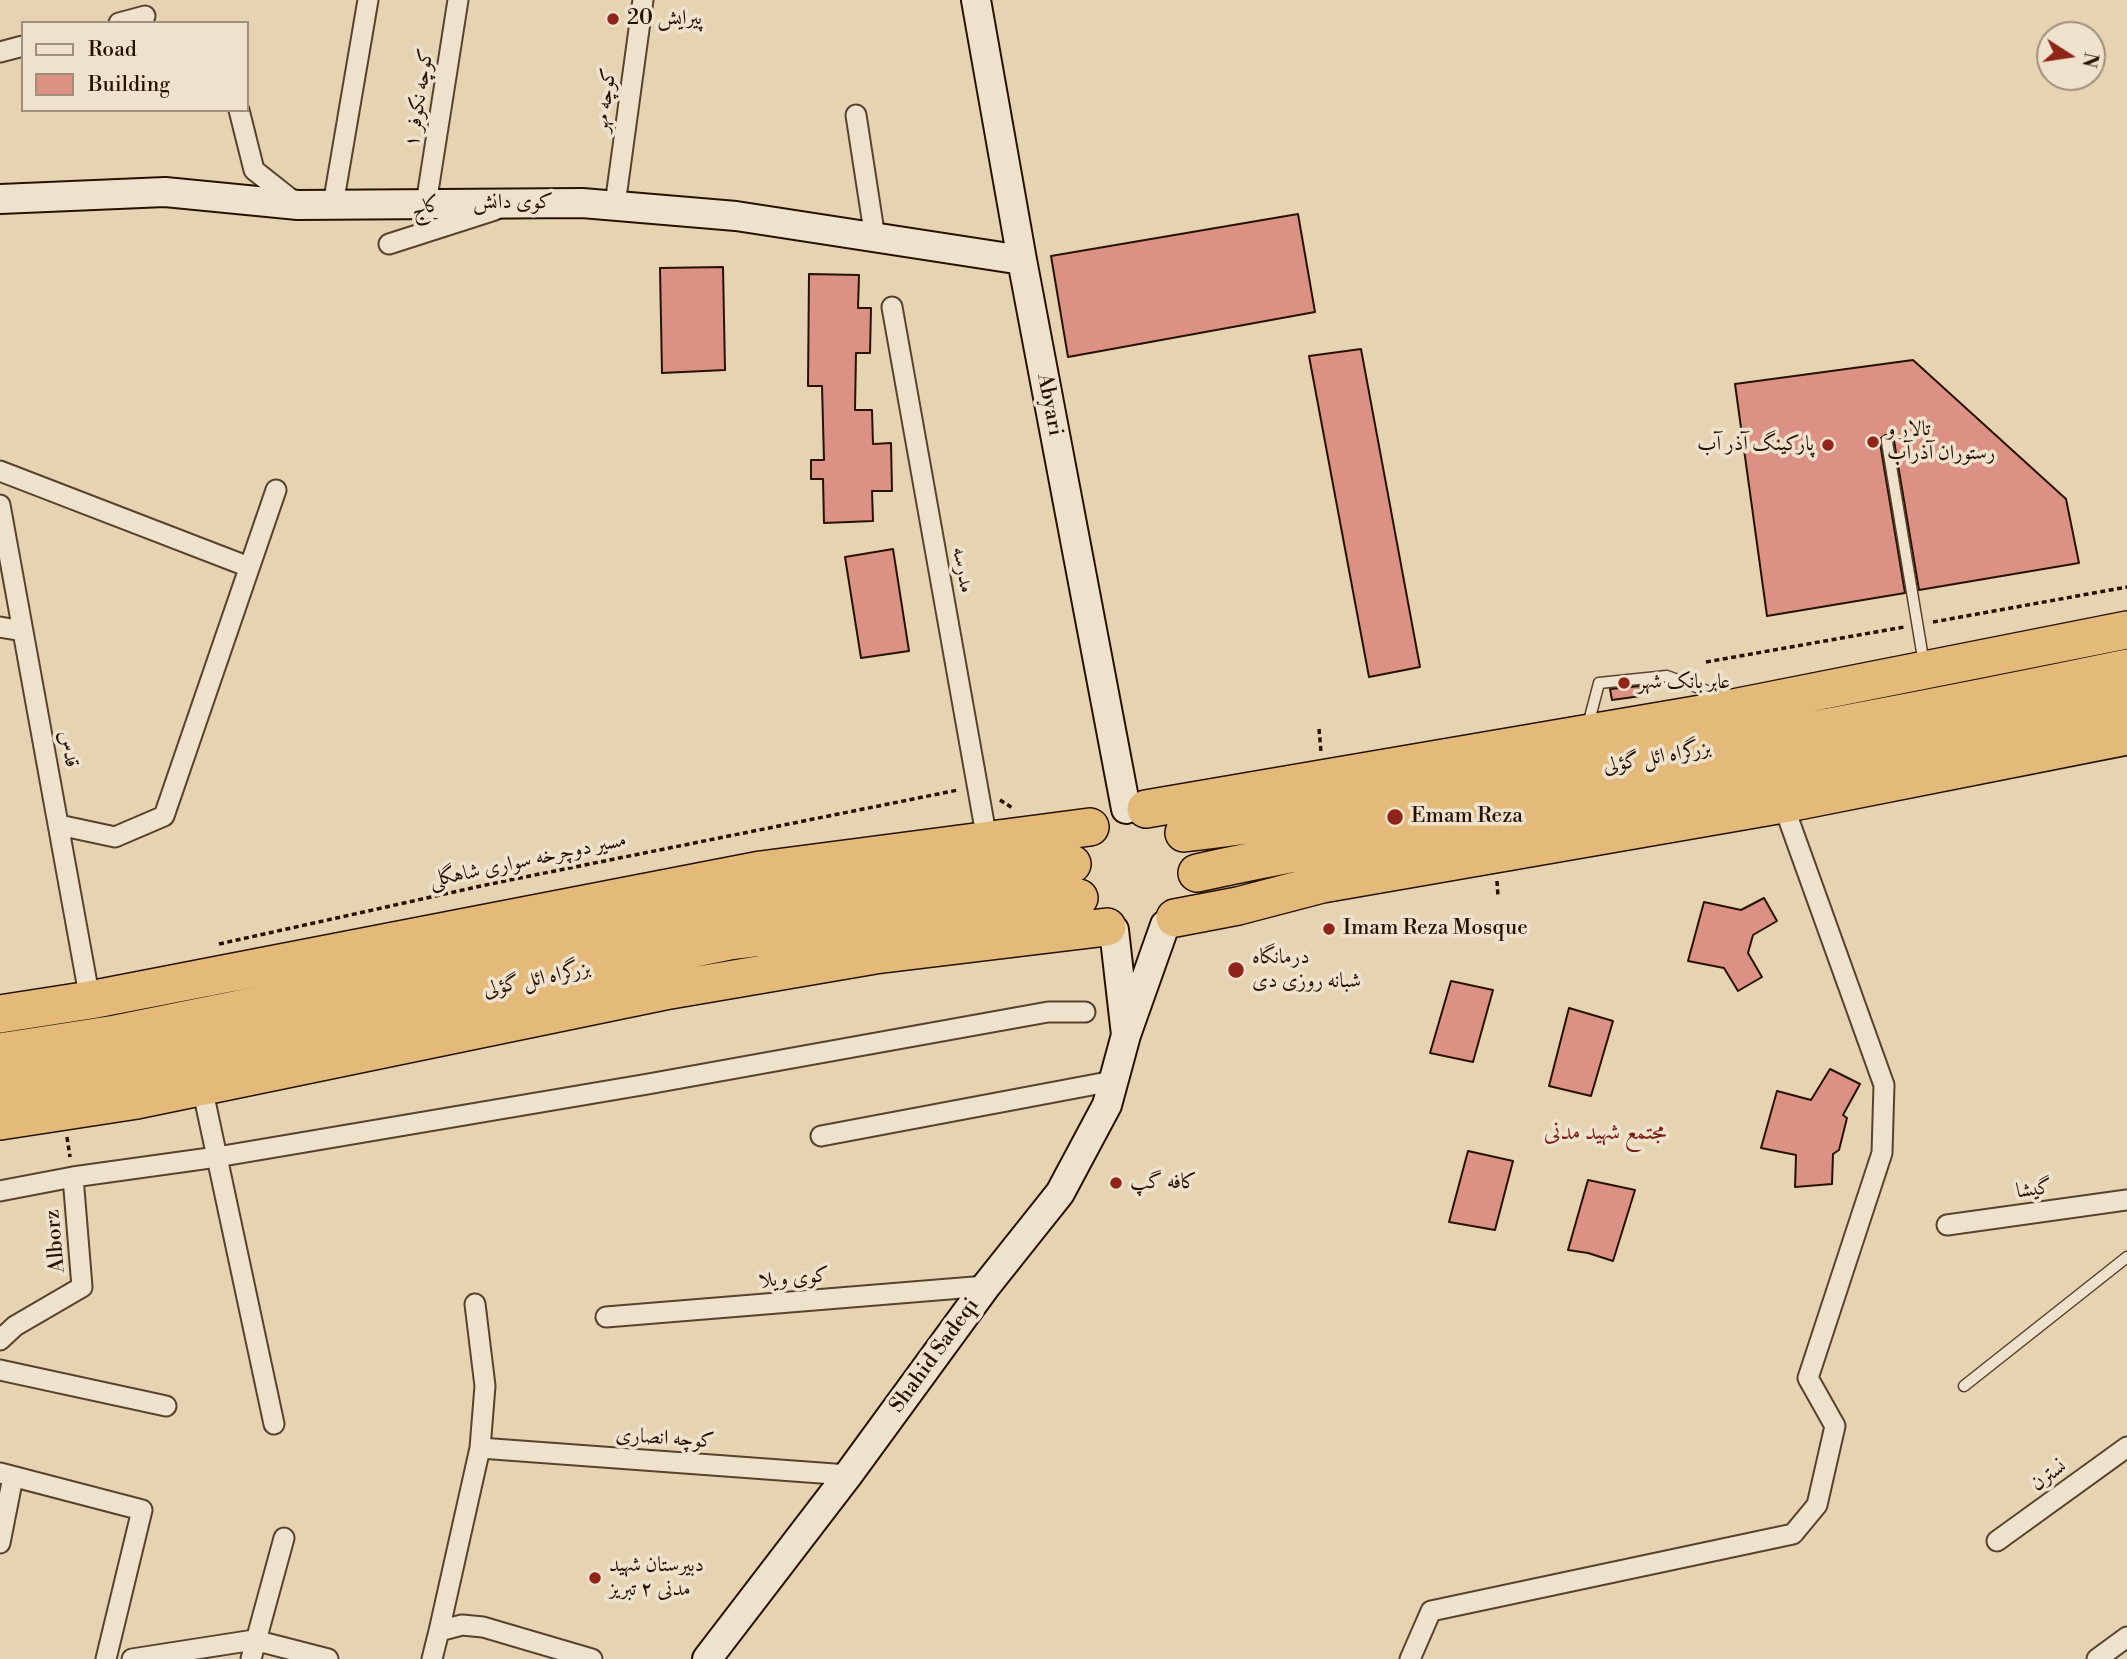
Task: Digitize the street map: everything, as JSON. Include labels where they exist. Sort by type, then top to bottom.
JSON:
[{"type":"highway","points":[[1110,928],[1086,910],[1075,881],[1078,844],[1090,827],[1107,815],[1585,734],[1925,671],[2127,630]]},
{"type":"highway","name":"بزرگراه ائل گؤلی","points":[[1184,833],[1282,821],[1695,752],[2127,668]]},
{"type":"highway","name":"بزرگراه ائل گؤلی","points":[[1197,873],[1280,855],[1634,795],[1894,747],[2127,699]]},
{"type":"highway","points":[[0,1121],[202,1087],[670,990],[875,955],[1110,928],[1131,933],[1148,932],[1170,921],[1322,884],[1783,804],[2127,736]]},
{"type":"highway","points":[[1136,809],[1160,814],[1184,833],[1194,852],[1197,873],[1190,897],[1170,921]]},
{"type":"highway","points":[[0,1014],[90,1000],[748,872],[1090,827]]},
{"type":"highway","name":"بزرگراه ائل گؤلی","points":[[0,1052],[116,1034],[726,911],[1075,881]]},
{"type":"highway","name":"بزرگراه ائل گؤلی","points":[[0,1085],[117,1067],[730,941],[1075,881]]},
{"type":"main road","name":"Abyari","points":[[976,0],[1022,260],[1136,809]]},
{"type":"main road","name":"کوی دانش","points":[[0,199],[165,192],[298,205],[582,202],[736,216],[1022,260]]},
{"type":"main road","name":"Shahid Sadeqi","points":[[707,1659],[848,1475],[986,1286],[1060,1193],[1107,1105],[1126,1035],[1170,921]]},
{"type":"main road","name":"Shahid Sadeqi","points":[[1110,928],[1126,1035]]},
{"type":"street","points":[[333,205],[368,0]]},
{"type":"street","name":"کوچه نکوفر ۱","points":[[426,204],[458,0]]},
{"type":"street","name":"کوچه مهر","points":[[615,205],[643,0]]},
{"type":"street","points":[[126,21],[145,16]]},
{"type":"street","points":[[0,52],[21,47]]},
{"type":"street","points":[[240,112],[254,170],[298,205]]},
{"type":"street","points":[[856,115],[875,238]]},
{"type":"street","name":"کاج","points":[[389,244],[517,203]]},
{"type":"street","name":"مدرسه","points":[[892,307],[987,840]]},
{"type":"street","points":[[0,471],[249,567]]},
{"type":"street","points":[[58,825],[115,837],[164,816],[276,490]]},
{"type":"street","name":"قدس","points":[[0,505],[90,1000]]},
{"type":"street","points":[[0,627],[23,631]]},
{"type":"street","points":[[1410,1659],[1431,1611],[1793,1534],[1817,1505],[1835,1426],[1808,1378],[1882,1153],[1884,1085],[1783,804]]},
{"type":"street","points":[[0,1191],[648,1084],[1037,1014],[1085,1012]]},
{"type":"street","points":[[821,1136],[1113,1081]]},
{"type":"street","points":[[202,1087],[274,1424]]},
{"type":"street","name":"Alborz","points":[[0,1340],[15,1326],[82,1287],[72,1177]]},
{"type":"street","name":"گیشا","points":[[1947,1225],[2127,1200]]},
{"type":"street","name":"کوی ویلا","points":[[606,1317],[986,1286]]},
{"type":"street","points":[[432,1659],[480,1448],[485,1386],[475,1304]]},
{"type":"street","points":[[0,1370],[166,1406]]},
{"type":"street","name":"نسترن","points":[[1997,1541],[2127,1447]]},
{"type":"street","name":"کوچه انصاری","points":[[480,1448],[848,1475]]},
{"type":"street","points":[[0,1543],[7,1475],[142,1510],[106,1659]]},
{"type":"street","points":[[252,1650],[284,1538]]},
{"type":"street","points":[[439,1631],[462,1625],[483,1627],[592,1659]]},
{"type":"street","points":[[2097,1659],[2127,1637]]},
{"type":"street","points":[[132,1659],[252,1650],[328,1659]]},
{"type":"lane","points":[[1887,442],[1925,671]]},
{"type":"lane","points":[[1585,734],[1599,683],[1667,676],[1710,692]]},
{"type":"lane","points":[[1964,1386],[2127,1257]]},
{"type":"path","points":[[978,786],[1052,832]]},
{"type":"path","name":"مسیر دوچرخه سواری شاهگلی","points":[[207,946],[490,884],[978,786]]},
{"type":"path","points":[[63,1111],[72,1177]]},
{"type":"building","points":[[1298,214],[1315,312],[1068,357],[1051,256]]},
{"type":"building","points":[[723,267],[725,370],[662,373],[660,268]]},
{"type":"building","points":[[809,274],[859,275],[858,308],[871,308],[870,353],[856,353],[855,410],[872,410],[873,444],[891,443],[892,491],[872,491],[873,521],[824,523],[823,479],[811,479],[811,460],[824,460],[822,386],[808,386]]},
{"type":"building","points":[[1361,349],[1420,667],[1369,677],[1309,356]]},
{"type":"building","name":"تالار و رستوران آذرآب","points":[[1913,360],[2066,499],[2079,563],[1919,590],[1894,441],[1890,435],[1885,435],[1880,439],[1880,443],[1905,593],[1767,616],[1735,384]]},
{"type":"building","points":[[893,549],[909,651],[861,658],[845,557]]},
{"type":"building","points":[[1640,686],[1641,696],[1612,700],[1610,689]]},
{"type":"building","points":[[1764,898],[1777,921],[1753,935],[1748,953],[1762,977],[1738,991],[1724,968],[1688,961],[1704,902],[1741,910]]},
{"type":"building","points":[[1451,981],[1493,990],[1473,1062],[1430,1053]]},
{"type":"building","points":[[1569,1008],[1613,1021],[1591,1096],[1549,1086]]},
{"type":"building","points":[[1830,1069],[1860,1084],[1843,1115],[1847,1118],[1839,1150],[1833,1154],[1832,1184],[1795,1187],[1796,1155],[1761,1148],[1777,1091],[1811,1100]]},
{"type":"building","points":[[1468,1151],[1513,1161],[1495,1230],[1449,1222]]},
{"type":"building","points":[[1588,1180],[1635,1190],[1613,1261],[1568,1250]]},
{"type":"place","name":"پیرایش 20","points":[[613,19]]},
{"type":"place","name":"تالار و رستوران آذرآب","points":[[1873,442]]},
{"type":"place","name":"پارکینگ آذر آب","points":[[1828,445]]},
{"type":"place","name":"عابر بانک شهر","points":[[1624,683]]},
{"type":"place","name":"Emam Reza","points":[[1395,817]]},
{"type":"place","name":"Imam Reza Mosque","points":[[1329,929]]},
{"type":"place","name":"درمانگاه شبانه روزی دی","points":[[1236,970]]},
{"type":"place","name":"کافه گپ","points":[[1116,1183]]},
{"type":"place","name":"دبیرستان شهید مدنی ۲ تبریز","points":[[595,1578]]},
{"type":"district","name":"مجتمع شهید مدنی","points":[[1605,1133]]}]
